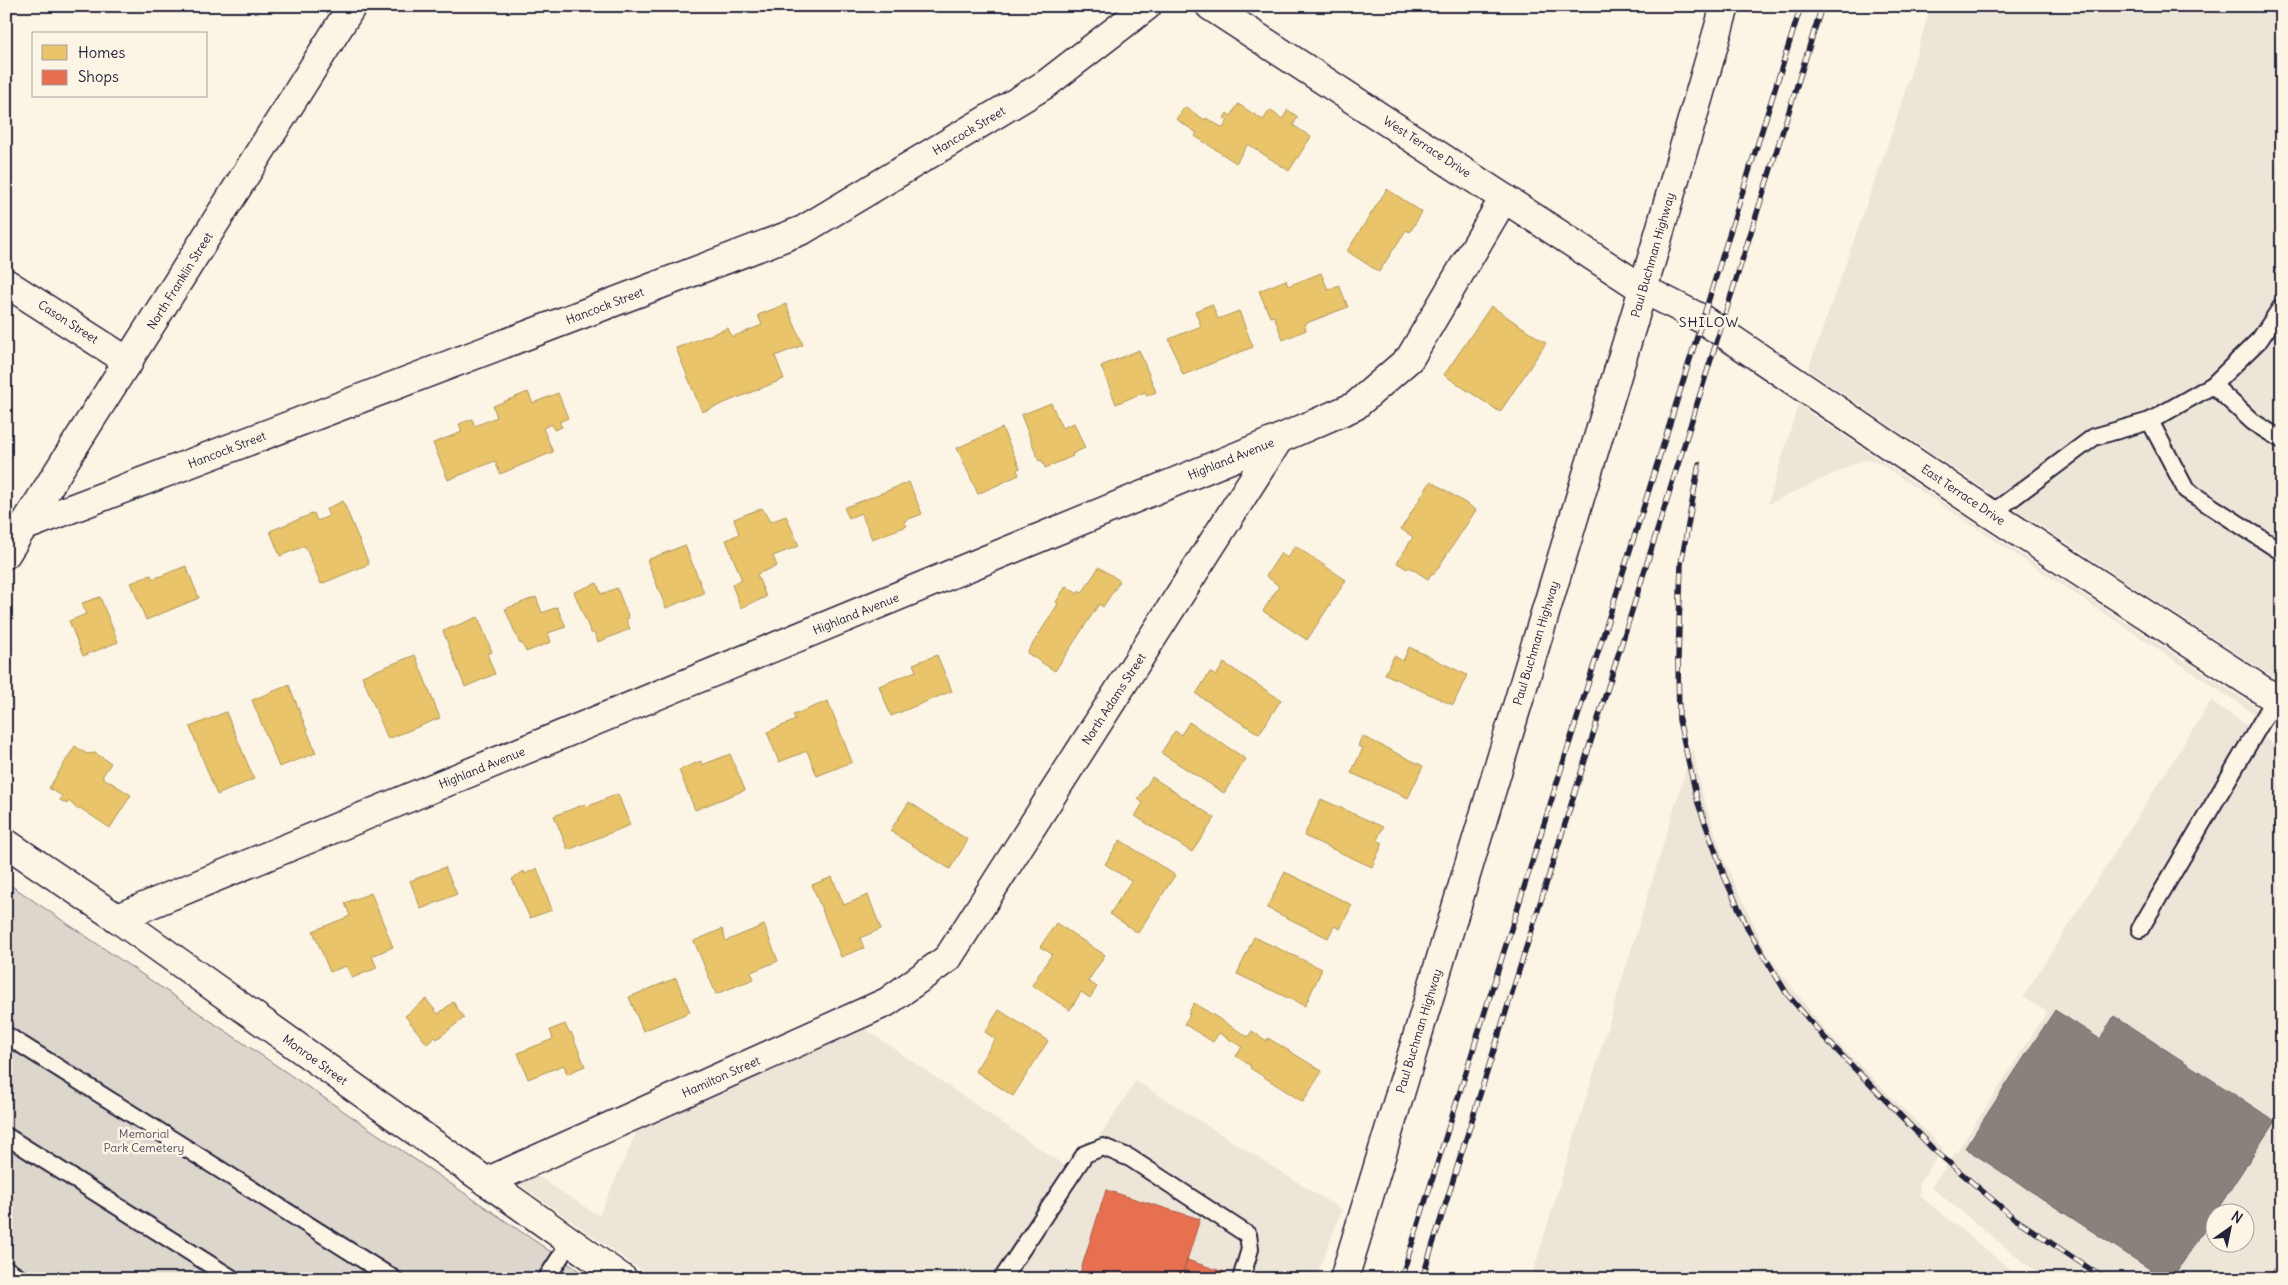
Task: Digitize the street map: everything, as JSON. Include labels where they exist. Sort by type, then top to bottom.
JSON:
[{"type":"street","name":"North Franklin Street","points":[[6,554],[352,6]]},
{"type":"street","name":"Hancock Street","points":[[23,527],[804,230],[1046,84],[1147,6]]},
{"type":"street","name":"West Terrace Drive","points":[[1210,6],[1643,289]]},
{"type":"street","name":"Paul Buchman Highway","points":[[1344,1279],[1643,289],[1726,6]]},
{"type":"street","name":"Highland Avenue","points":[[117,918],[1280,439],[1355,406],[1410,358],[1504,198]]},
{"type":"street","name":"Cason Street","points":[[6,283],[129,362]]},
{"type":"street","name":"East Terrace Drive","points":[[1643,289],[1702,319],[1991,514],[2279,701]]},
{"type":"street","name":"North Adams Street","points":[[948,958],[1280,439]]},
{"type":"street","name":"Monroe Street","points":[[6,843],[117,918],[623,1279]]},
{"type":"street","name":"Hamilton Street","points":[[486,1182],[887,1002],[948,958]]},
{"type":"lane","points":[[1991,514],[2094,437],[2150,421],[2213,385],[2260,339],[2282,306]]},
{"type":"lane","points":[[2213,385],[2254,422],[2282,440]]},
{"type":"lane","points":[[2150,421],[2186,490],[2282,552]]},
{"type":"lane","points":[[2140,929],[2279,701]]},
{"type":"lane","points":[[6,1034],[394,1279]]},
{"type":"lane","points":[[6,1136],[234,1279]]},
{"type":"lane","points":[[1002,1279],[1085,1154],[1104,1147],[1130,1158],[1248,1235],[1250,1249],[1241,1279]]},
{"type":"lane","points":[[546,1279],[570,1242]]},
{"type":"lane","points":[[6,1269],[21,1279]]},
{"type":"shaded area","points":[[1931,6],[2282,6],[2282,683],[2001,500],[1808,370],[1895,124]]},
{"type":"shaded area","points":[[1798,405],[1982,529],[2282,724],[2282,732],[1876,461],[1863,460],[1768,504]]},
{"type":"shaded area","points":[[2211,701],[2282,750],[2282,1279],[2045,1279],[1931,1187],[1961,1146],[2047,1012],[2023,997]]},
{"type":"shaded area","points":[[1693,747],[1700,787],[1726,865],[1769,957],[1824,1029],[1943,1149],[1919,1183],[1920,1196],[2022,1279],[1531,1279]]},
{"type":"shaded area","points":[[865,1029],[1075,1173],[1136,1081],[1342,1210],[1315,1279],[654,1279],[519,1184],[537,1176],[599,1216],[637,1131]]},
{"type":"green space","name":"Memorial Park Cemetery","points":[[6,882],[591,1279],[6,1279]]},
{"type":"building: Homes","points":[[1238,104],[1263,120],[1270,110],[1282,119],[1288,110],[1298,117],[1293,125],[1311,137],[1289,171],[1248,144],[1236,163],[1195,136],[1197,133],[1176,119],[1185,107],[1205,120],[1206,118],[1223,128],[1228,120],[1224,118],[1227,113],[1231,116]]},
{"type":"building: Homes","points":[[1387,189],[1422,212],[1410,232],[1406,230],[1379,272],[1347,251]]},
{"type":"building: Homes","points":[[1321,273],[1328,290],[1339,285],[1348,307],[1304,324],[1306,330],[1283,340],[1274,316],[1270,317],[1259,291],[1286,280],[1288,286]]},
{"type":"building: Homes","points":[[786,304],[803,345],[775,356],[784,379],[702,412],[676,348],[728,328],[732,337],[762,325],[758,315]]},
{"type":"building: Homes","points":[[1212,304],[1218,319],[1239,311],[1253,347],[1183,375],[1169,339],[1201,326],[1195,311]]},
{"type":"building: Homes","points":[[1491,306],[1546,343],[1500,412],[1444,375]]},
{"type":"building: Homes","points":[[1139,350],[1156,392],[1147,396],[1145,392],[1116,404],[1101,366]]},
{"type":"building: Homes","points":[[528,392],[533,403],[558,393],[568,418],[559,422],[562,427],[554,430],[552,424],[543,428],[553,452],[500,474],[495,461],[448,480],[433,443],[462,432],[459,424],[472,419],[475,426],[497,417],[493,406]]},
{"type":"building: Homes","points":[[1051,403],[1062,428],[1074,423],[1085,448],[1072,454],[1073,456],[1045,468],[1042,460],[1039,461],[1021,415]]},
{"type":"building: Homes","points":[[1002,428],[1020,468],[1017,470],[1019,475],[978,494],[957,448]]},
{"type":"building: Homes","points":[[1431,481],[1476,510],[1434,574],[1432,573],[1428,579],[1409,567],[1407,569],[1397,563],[1413,537],[1401,529]]},
{"type":"building: Homes","points":[[909,482],[922,514],[904,521],[907,526],[872,539],[861,513],[849,518],[844,508]]},
{"type":"building: Homes","points":[[343,501],[369,564],[321,584],[305,546],[280,556],[270,531],[314,513],[317,521],[329,516],[326,509]]},
{"type":"building: Homes","points":[[762,508],[770,522],[786,516],[799,546],[773,556],[777,566],[757,574],[766,597],[741,608],[732,585],[742,580],[726,540],[739,534],[734,519]]},
{"type":"building: Homes","points":[[685,545],[704,593],[666,608],[647,560]]},
{"type":"building: Homes","points":[[1295,546],[1346,580],[1307,640],[1263,611],[1279,586],[1266,576],[1281,553],[1287,558]]},
{"type":"building: Homes","points":[[186,566],[199,598],[146,620],[131,583],[151,575],[153,579]]},
{"type":"building: Homes","points":[[1099,567],[1120,581],[1103,607],[1099,604],[1055,671],[1027,653],[1058,604],[1056,602],[1066,586],[1078,594],[1079,591],[1082,593]]},
{"type":"building: Homes","points":[[597,583],[601,594],[617,588],[629,618],[626,619],[630,629],[598,642],[594,633],[591,633],[574,592]]},
{"type":"building: Homes","points":[[100,597],[118,642],[83,656],[69,621],[86,614],[82,603]]},
{"type":"building: Homes","points":[[536,597],[542,613],[557,607],[566,627],[548,633],[551,642],[526,652],[522,643],[520,644],[505,609]]},
{"type":"building: Homes","points":[[478,617],[492,652],[487,654],[495,674],[465,687],[443,631]]},
{"type":"building: Homes","points":[[1409,647],[1467,675],[1453,705],[1385,674],[1394,656],[1403,661]]},
{"type":"building: Homes","points":[[415,655],[440,718],[388,739],[362,676]]},
{"type":"building: Homes","points":[[937,655],[952,691],[891,716],[879,686],[916,671],[913,664]]},
{"type":"building: Homes","points":[[1224,663],[1281,700],[1259,734],[1196,694],[1210,672],[1216,676]]},
{"type":"building: Homes","points":[[289,685],[316,753],[279,767],[252,700]]},
{"type":"building: Homes","points":[[828,701],[852,762],[817,776],[807,751],[779,762],[767,732],[796,720],[793,715]]},
{"type":"building: Homes","points":[[226,712],[254,779],[217,795],[190,727]]},
{"type":"building: Homes","points":[[1189,722],[1246,759],[1224,793],[1161,753],[1175,731],[1181,735]]},
{"type":"building: Homes","points":[[1362,736],[1423,766],[1408,798],[1351,773],[1363,748],[1358,746]]},
{"type":"building: Homes","points":[[75,746],[87,754],[95,753],[111,763],[102,777],[131,795],[110,828],[80,808],[77,809],[69,801],[67,804],[60,800],[62,796],[49,788]]},
{"type":"building: Homes","points":[[730,754],[745,790],[695,810],[679,770],[701,761],[702,765]]},
{"type":"building: Homes","points":[[1152,777],[1215,818],[1192,852],[1135,816],[1143,803],[1138,799]]},
{"type":"building: Homes","points":[[618,794],[630,825],[568,850],[554,816],[585,804],[586,807]]},
{"type":"building: Homes","points":[[1321,799],[1383,827],[1377,840],[1383,843],[1372,867],[1304,836]]},
{"type":"building: Homes","points":[[909,802],[968,840],[950,869],[890,831]]},
{"type":"building: Homes","points":[[1120,840],[1175,875],[1138,933],[1110,914],[1131,881],[1105,864]]},
{"type":"building: Homes","points":[[445,867],[457,894],[421,909],[410,881]]},
{"type":"building: Homes","points":[[537,868],[552,910],[530,918],[512,879],[524,871],[525,874]]},
{"type":"building: Homes","points":[[1285,872],[1352,905],[1340,929],[1334,926],[1328,938],[1267,908]]},
{"type":"building: Homes","points":[[832,877],[844,905],[868,895],[881,929],[860,938],[864,948],[841,957],[812,885]]},
{"type":"building: Homes","points":[[371,893],[393,947],[372,956],[377,968],[352,978],[346,966],[330,972],[313,931],[350,916],[345,903]]},
{"type":"building: Homes","points":[[1056,923],[1105,955],[1088,981],[1097,987],[1090,998],[1081,992],[1070,1010],[1032,985],[1052,954],[1040,947]]},
{"type":"building: Homes","points":[[764,925],[778,961],[751,972],[754,979],[716,994],[694,941],[722,929],[726,941]]},
{"type":"building: Homes","points":[[1254,937],[1322,969],[1305,1006],[1237,974]]},
{"type":"building: Homes","points":[[676,978],[690,1012],[643,1031],[629,997]]},
{"type":"building: Homes","points":[[426,999],[438,1014],[453,1002],[464,1018],[437,1039],[435,1037],[427,1044],[405,1016]]},
{"type":"building: Homes","points":[[1194,1003],[1248,1037],[1252,1031],[1267,1041],[1268,1038],[1322,1071],[1303,1102],[1250,1068],[1251,1066],[1236,1056],[1242,1047],[1219,1033],[1213,1042],[1184,1024],[1190,1015],[1188,1014]]},
{"type":"building: Homes","points":[[999,1010],[1048,1041],[1013,1096],[975,1071],[995,1039],[985,1032]]},
{"type":"building: Homes","points":[[565,1024],[569,1033],[571,1032],[585,1066],[567,1074],[564,1065],[528,1079],[518,1053],[553,1039],[550,1030]]},
{"type":"building: Shops","points":[[1106,1190],[1200,1219],[1181,1279],[1078,1279]]},
{"type":"building: Shops","points":[[1187,1260],[1224,1272],[1222,1279],[1181,1279]]},
{"type":"building: Industry","points":[[2055,1010],[2100,1039],[2114,1016],[2275,1121],[2222,1202],[2206,1202],[2206,1227],[2172,1279],[2165,1279],[1965,1148]]},
{"type":"building: Industry","points":[[2282,1256],[2282,1279],[2267,1279]]},
{"type":"railway","points":[[1401,1279],[1801,6]]},
{"type":"railway","points":[[1422,1279],[1822,6]]},
{"type":"railway","points":[[1699,464],[1681,564],[1678,659],[1679,720],[1698,803],[1725,878],[1749,931],[1787,994],[1823,1036],[1933,1149],[2014,1218],[2105,1279]]},
{"type":"district","name":"SHILOW","points":[[1709,322]]}]
